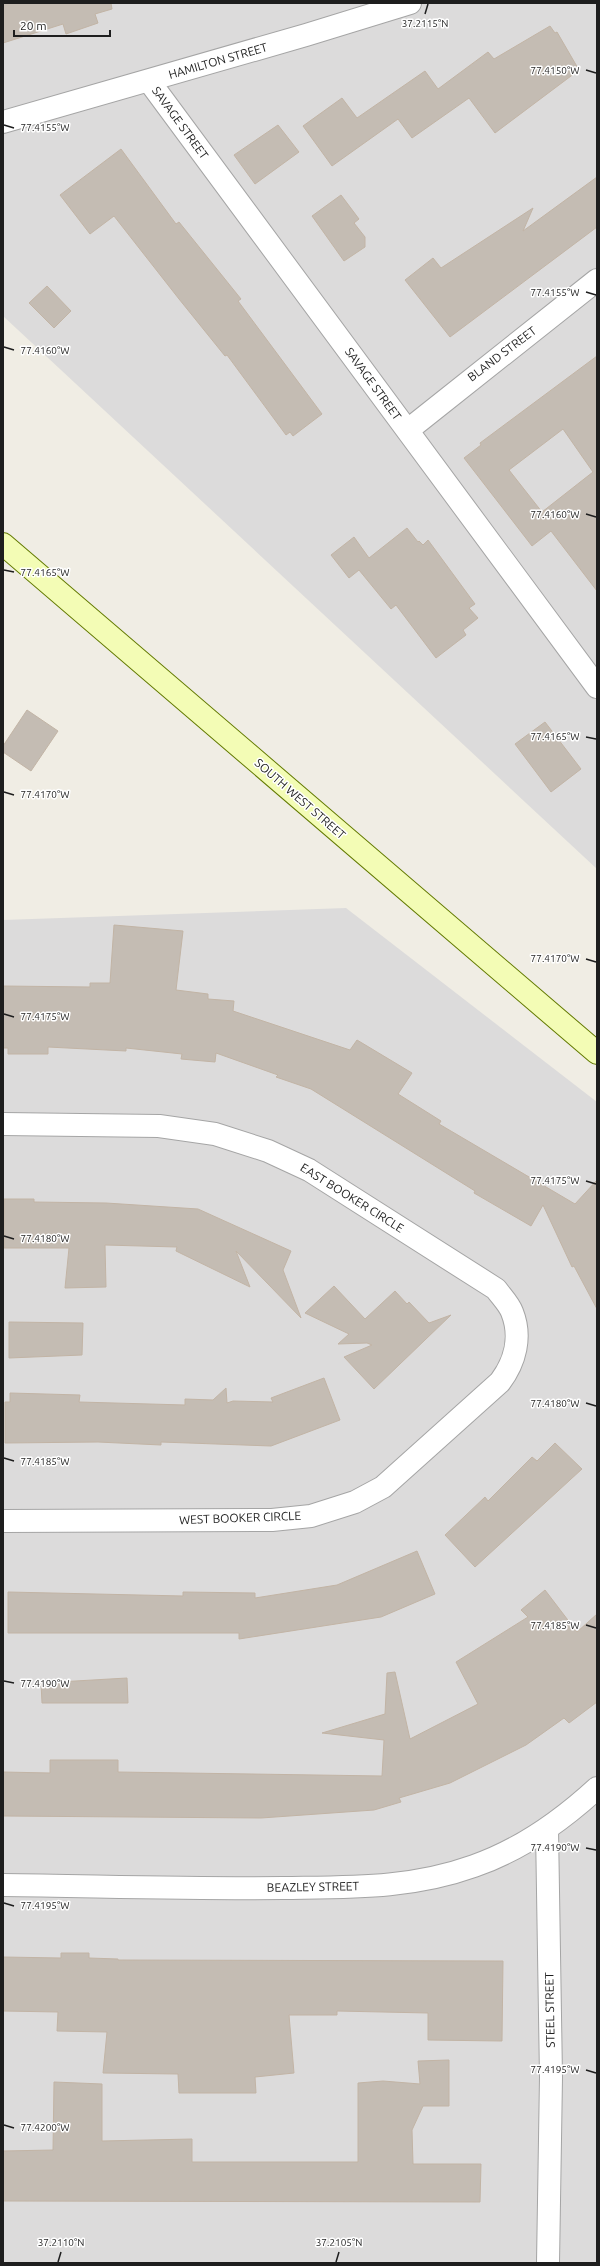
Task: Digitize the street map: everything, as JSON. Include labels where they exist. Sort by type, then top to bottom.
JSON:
[{"type":"street","name":"HAMILTON STREET","points":[[3,122],[410,3]]},
{"type":"street","name":"SAVAGE STREET","points":[[149,80],[597,687]]},
{"type":"street","name":"BLAND STREET","points":[[408,430],[597,280]]},
{"type":"street","name":"SOUTH WEST STREET","points":[[3,544],[597,1053]]},
{"type":"street","name":"EAST BOOKER CIRCLE","points":[[3,1124],[159,1126],[215,1134],[268,1151],[309,1170],[496,1289],[512,1311]]},
{"type":"street","name":"WEST BOOKER CIRCLE","points":[[3,1521],[272,1520],[311,1516],[355,1502],[382,1486],[500,1382],[508,1372],[516,1351],[517,1329],[512,1311]]},
{"type":"street","name":"BEAZLEY STREET","points":[[3,1885],[240,1888],[385,1886],[435,1878],[475,1866],[522,1844],[547,1829],[597,1788]]},
{"type":"street","name":"STEEL STREET","points":[[547,1829],[551,2077],[548,2263]]},
{"type":"shaded area","points":[[3,3],[597,3],[597,869],[3,316]]},
{"type":"shaded area","points":[[346,908],[597,1102],[597,2263],[3,2263],[3,920]]},
{"type":"building","points":[[3,3],[111,3],[112,9],[95,14],[98,23],[66,34],[63,24],[3,43]]},
{"type":"building","points":[[550,26],[555,33],[557,32],[579,70],[495,133],[469,98],[412,138],[398,119],[332,166],[303,126],[342,98],[357,118],[425,71],[438,89],[488,52],[494,59]]},
{"type":"building","points":[[278,125],[299,152],[255,184],[234,155]]},
{"type":"building","points":[[121,149],[176,224],[179,222],[241,299],[238,301],[322,414],[293,436],[290,432],[286,435],[227,355],[225,356],[114,216],[90,234],[60,195]]},
{"type":"building","points":[[597,177],[597,227],[450,337],[405,280],[433,258],[441,268],[533,208],[523,231]]},
{"type":"building","points":[[341,195],[359,219],[354,223],[365,237],[365,247],[344,261],[312,216]]},
{"type":"building","points":[[47,286],[71,311],[54,328],[29,303]]},
{"type":"building","points":[[597,356],[597,591],[551,531],[532,546],[464,458],[481,445],[480,443]],"holes":[[[563,429],[593,472],[542,512],[509,470]]]},
{"type":"building","points":[[407,528],[418,542],[419,541],[423,545],[428,540],[475,604],[469,608],[478,618],[463,630],[466,635],[436,658],[396,605],[391,609],[359,570],[349,578],[331,555],[354,537],[369,558]]},
{"type":"building","points":[[27,710],[58,731],[31,771],[3,752],[3,746]]},
{"type":"building","points":[[545,722],[581,769],[551,792],[515,744]]},
{"type":"building","points":[[114,925],[183,931],[176,990],[208,994],[208,999],[234,1001],[233,1011],[350,1050],[357,1040],[412,1073],[398,1094],[441,1121],[439,1124],[575,1204],[597,1180],[597,1309],[574,1266],[572,1267],[543,1205],[531,1226],[474,1193],[475,1191],[311,1089],[276,1077],[278,1075],[216,1053],[215,1062],[181,1059],[182,1054],[126,1048],[126,1051],[48,1047],[48,1054],[8,1054],[8,1048],[3,1048],[3,986],[90,987],[90,983],[110,983]]},
{"type":"building","points":[[4,1199],[34,1199],[34,1202],[106,1203],[198,1209],[291,1251],[283,1270],[301,1318],[236,1251],[250,1287],[176,1251],[177,1247],[105,1245],[106,1287],[65,1288],[69,1248],[4,1248]]},
{"type":"building","points":[[334,1286],[365,1319],[395,1291],[407,1304],[409,1302],[429,1323],[451,1315],[374,1389],[344,1357],[372,1345],[367,1343],[338,1344],[349,1334],[305,1313]]},
{"type":"building","points":[[9,1322],[83,1323],[82,1355],[9,1358]]},
{"type":"building","points":[[324,1378],[340,1420],[271,1446],[161,1442],[161,1445],[98,1442],[5,1443],[5,1402],[10,1402],[10,1393],[80,1395],[79,1402],[185,1405],[185,1399],[213,1400],[226,1388],[227,1403],[233,1401],[273,1402],[271,1398]]},
{"type":"building","points":[[555,1443],[582,1469],[475,1567],[445,1535],[485,1497],[488,1501],[532,1457],[537,1461]]},
{"type":"building","points":[[417,1551],[435,1594],[381,1617],[239,1639],[239,1633],[8,1633],[8,1592],[183,1596],[183,1592],[255,1593],[255,1598],[337,1585]]},
{"type":"building","points":[[545,1590],[577,1632],[597,1614],[597,1702],[569,1723],[564,1718],[526,1745],[450,1783],[399,1798],[401,1802],[374,1810],[261,1818],[3,1816],[3,1772],[50,1773],[50,1760],[118,1760],[118,1772],[382,1776],[384,1740],[322,1733],[385,1714],[387,1673],[395,1672],[410,1739],[478,1704],[456,1662],[528,1617],[521,1610]]},
{"type":"building","points":[[127,1678],[128,1703],[42,1703],[41,1683]]},
{"type":"building","points":[[61,1953],[89,1953],[89,1958],[118,1960],[503,1961],[502,2041],[428,2040],[428,2013],[337,2011],[337,2015],[289,2015],[294,2073],[255,2077],[256,2093],[179,2093],[178,2074],[103,2073],[107,2032],[57,2031],[58,2012],[3,2011],[3,1957],[61,1958]]},
{"type":"building","points":[[449,2060],[449,2106],[423,2106],[412,2130],[413,2164],[481,2164],[480,2202],[3,2201],[3,2151],[53,2150],[54,2082],[102,2084],[102,2141],[192,2139],[192,2162],[358,2162],[358,2083],[383,2081],[420,2084],[418,2061]]}]
